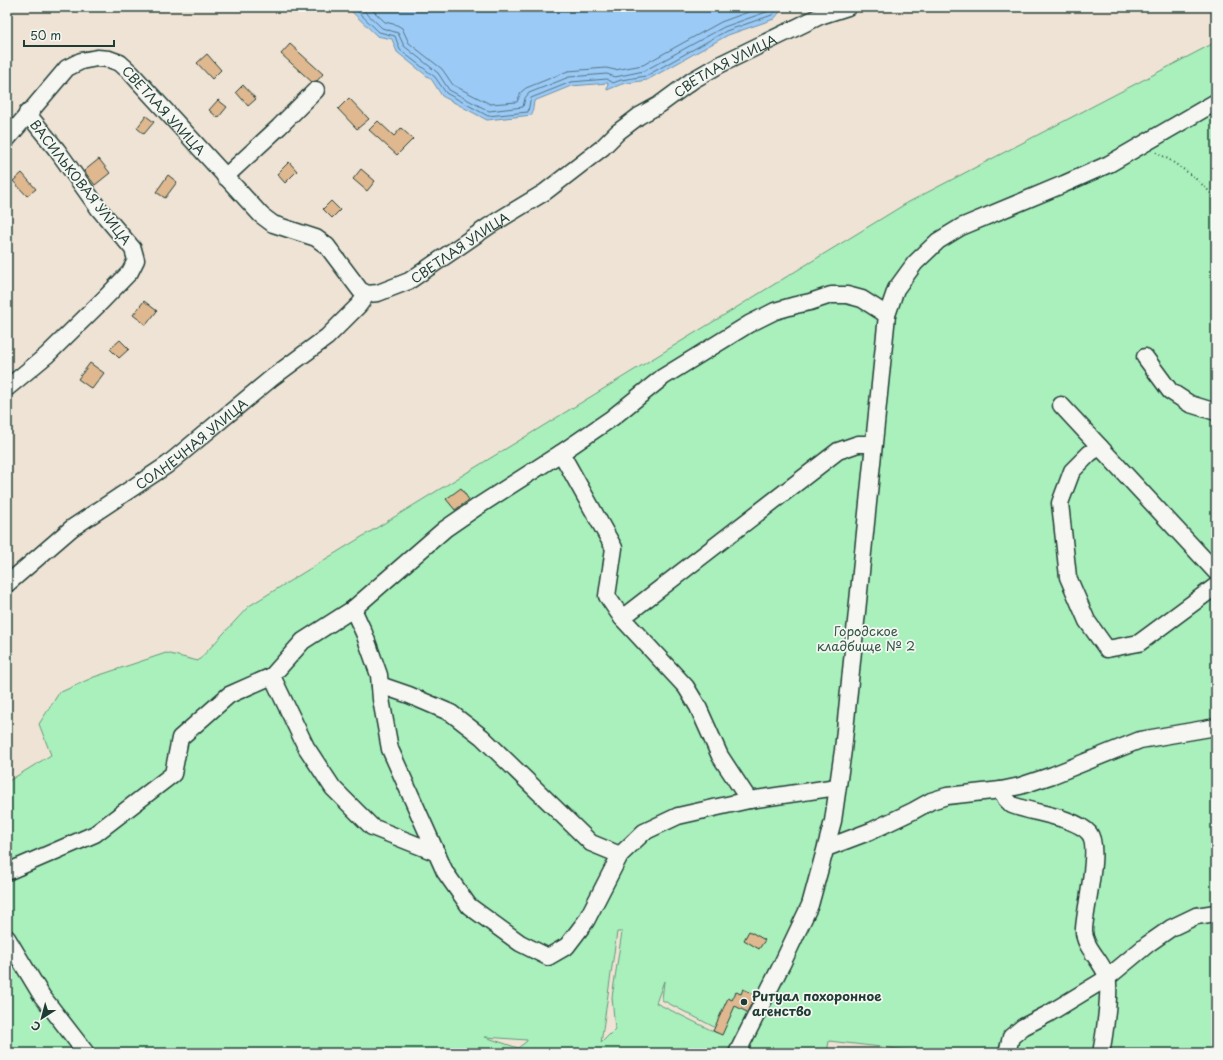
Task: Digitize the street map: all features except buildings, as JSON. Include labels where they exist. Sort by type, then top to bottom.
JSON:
[{"type":"street","name":"СВЕТЛАЯ УЛИЦА","points":[[27,114],[66,68],[81,61],[97,58],[109,59],[120,63],[131,73],[261,215],[273,224],[316,238],[327,246],[360,290],[367,294],[378,293],[409,280],[489,226],[545,192],[602,148],[618,132],[639,116],[659,105],[693,80],[719,65],[820,16],[848,7]]},
{"type":"street","points":[[225,177],[316,90]]},
{"type":"street","points":[[737,1053],[810,905],[833,820],[843,750],[887,315],[896,289],[915,263],[938,241],[961,227],[1109,164],[1216,102]]},
{"type":"street","points":[[7,139],[27,114]]},
{"type":"street","name":"ВАСИЛЬКОВАЯ УЛИЦА","points":[[7,388],[47,355],[103,300],[130,272],[136,260],[133,249],[99,209],[57,150],[27,114]]},
{"type":"street","name":"СОЛНЕЧНАЯ УЛИЦА","points":[[7,584],[72,528],[167,465],[273,377],[327,337],[359,305],[367,294]]},
{"type":"street","points":[[7,872],[95,834],[173,774],[180,738],[229,695],[272,676],[303,641],[353,609],[445,529],[562,453],[612,418],[664,377],[749,324],[775,311],[830,295],[847,295],[862,299],[887,315]]},
{"type":"street","points":[[1145,357],[1170,391],[1190,404],[1216,412]]},
{"type":"street","points":[[1061,405],[1216,572]]},
{"type":"street","points":[[622,618],[838,451],[858,444],[873,444]]},
{"type":"street","points":[[1100,447],[1090,453],[1072,471],[1060,503],[1068,577],[1087,621],[1107,649],[1139,643],[1216,586]]},
{"type":"street","points":[[562,453],[614,548],[607,596],[622,618],[686,687],[698,707],[720,756],[749,800]]},
{"type":"street","points":[[353,609],[367,640],[379,675],[381,699],[390,749],[445,872],[469,906],[520,943],[548,957],[568,946],[586,921],[620,855],[644,832],[678,816],[749,800],[837,787]]},
{"type":"street","points":[[272,676],[306,747],[332,788],[372,827],[437,853]]},
{"type":"street","points":[[380,685],[409,695],[451,713],[482,738],[591,843],[620,855]]},
{"type":"street","points":[[826,848],[871,831],[931,801],[947,796],[1001,790],[1020,786],[1053,775],[1140,740],[1216,727]]},
{"type":"street","points":[[1001,790],[1006,799],[1012,805],[1067,820],[1082,827],[1090,834],[1094,845],[1093,864],[1084,930],[1086,943],[1094,953],[1107,978],[1108,996],[1100,1053]]},
{"type":"street","points":[[1009,1053],[1008,1049],[1011,1037],[1023,1027],[1048,1014],[1107,978],[1148,944],[1171,928],[1196,916],[1216,913]]},
{"type":"street","points":[[7,938],[42,996],[86,1053]]},
{"type":"path","points":[[1143,144],[1180,166],[1216,198]]},
{"type":"green space","name":"Городское кладбище № 2","points":[[1216,42],[1216,1053],[932,1053],[829,1041],[827,1053],[7,1053],[7,782],[51,755],[39,724],[59,693],[94,677],[166,653],[198,661],[249,606],[907,203]],"holes":[[[617,932],[622,932],[612,997],[615,1029],[601,1043]],[[664,981],[662,1000],[718,1029],[717,1033],[656,1003]],[[485,1037],[527,1040],[518,1048]]]},
{"type":"water","points":[[347,7],[784,7],[774,19],[728,35],[647,80],[622,84],[607,90],[608,83],[571,86],[534,101],[532,115],[487,120],[442,96],[432,80],[397,52],[392,39],[377,36]]},
{"type":"place","name":"Ритуал похоронное агенство","points":[[744,1002]]}]
